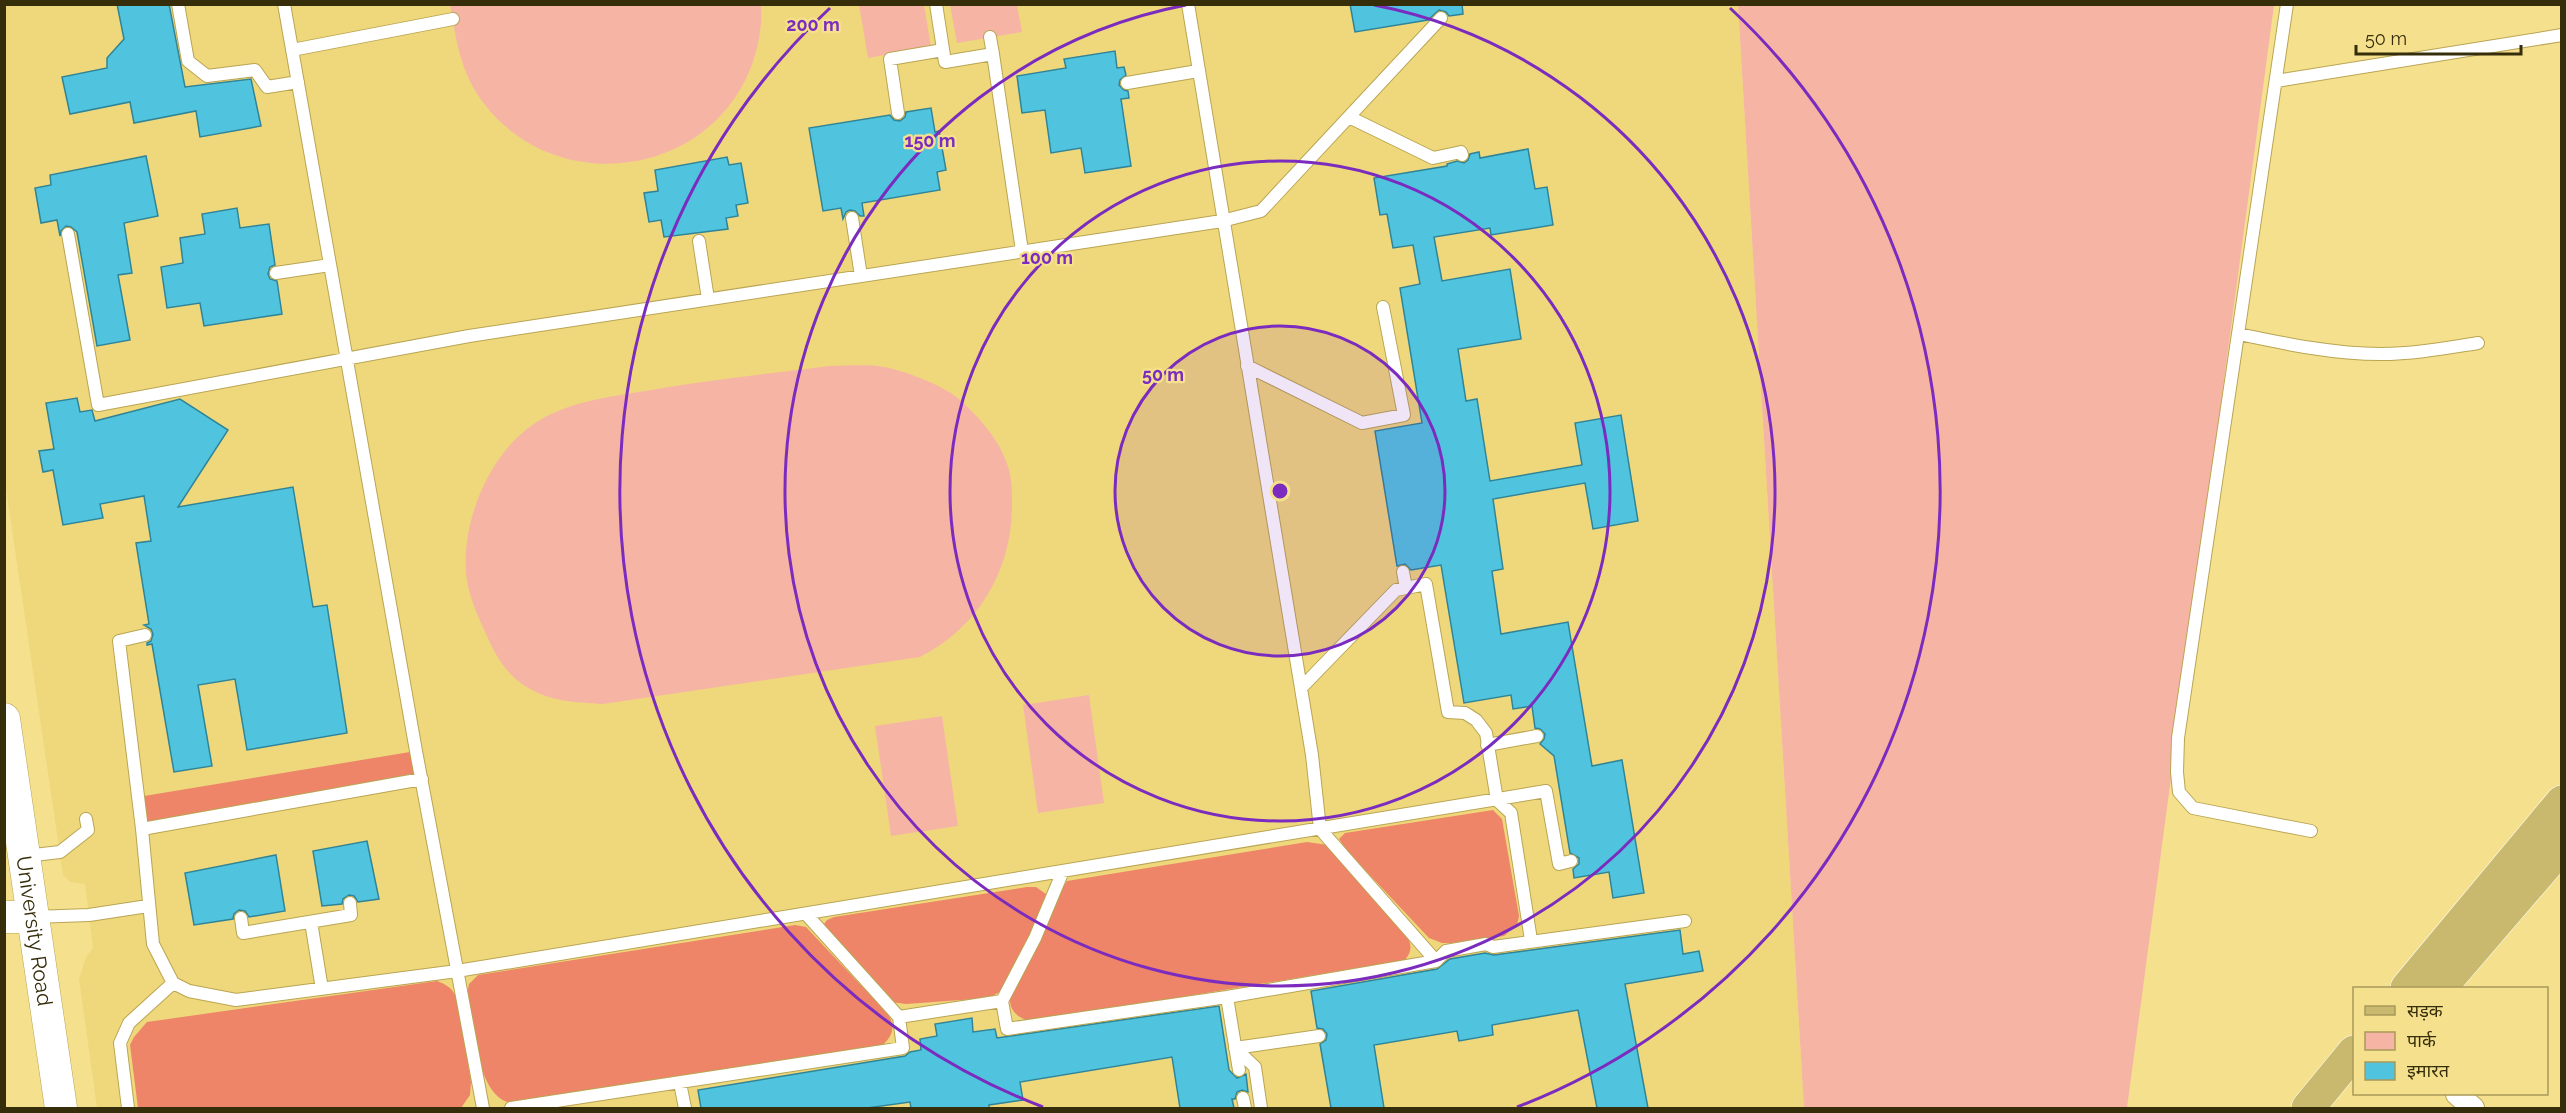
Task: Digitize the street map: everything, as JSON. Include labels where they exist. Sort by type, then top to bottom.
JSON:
[{"type":"main road","name":"University Road","points":[[4,719],[25,856],[19,917],[61,1108]]},
{"type":"main road","points":[[2408,987],[2562,802]]},
{"type":"main road","points":[[2441,987],[2562,846]]},
{"type":"main road","points":[[2308,1108],[2353,1054]]},
{"type":"main road","points":[[2336,1108],[2353,1090]]},
{"type":"street","points":[[2458,1095],[2473,1108]]},
{"type":"lane","points":[[178,4],[188,61],[207,76],[223,77],[255,70],[267,87],[297,82]]},
{"type":"lane","points":[[284,4],[483,1108]]},
{"type":"lane","points":[[936,4],[945,62],[993,54]]},
{"type":"lane","points":[[1188,4],[1222,221],[1312,755],[1320,828],[1436,961]]},
{"type":"lane","points":[[2287,4],[2240,334],[2178,738],[2177,772],[2179,792],[2193,808],[2311,831]]},
{"type":"lane","points":[[68,234],[84,302],[98,405],[164,398],[346,358],[468,336],[1222,221],[1261,211],[1441,18]]},
{"type":"lane","points":[[292,50],[453,19]]},
{"type":"lane","points":[[2276,81],[2562,35]]},
{"type":"lane","points":[[990,37],[1022,251]]},
{"type":"lane","points":[[898,113],[889,57],[943,50]]},
{"type":"lane","points":[[1127,83],[1198,71]]},
{"type":"lane","points":[[1348,117],[1433,158],[1461,152],[1462,155]]},
{"type":"lane","points":[[852,218],[861,276]]},
{"type":"lane","points":[[699,241],[708,299]]},
{"type":"lane","points":[[276,273],[330,265]]},
{"type":"lane","points":[[1247,366],[1362,423],[1379,425],[1404,415],[1383,307]]},
{"type":"lane","points":[[2240,334],[2296,346],[2381,354],[2478,343]]},
{"type":"lane","points":[[1404,572],[1406,588]]},
{"type":"lane","points":[[1301,688],[1396,590],[1426,584],[1448,712],[1465,713],[1476,720],[1486,733],[1497,800],[1510,813],[1531,940]]},
{"type":"lane","points":[[145,635],[119,641],[142,829],[153,944],[173,983],[189,991],[236,1000],[457,971],[1546,791],[1559,864],[1571,861]]},
{"type":"lane","points":[[1488,745],[1537,736]]},
{"type":"lane","points":[[142,829],[422,779]]},
{"type":"lane","points":[[25,856],[60,852],[88,830],[86,819]]},
{"type":"lane","points":[[1063,871],[1035,938],[1002,1002],[1007,1029],[1227,997],[1436,961],[1446,951],[1486,944],[1493,947],[1531,940],[1685,921]]},
{"type":"lane","points":[[241,918],[243,933],[351,915],[350,903]]},
{"type":"lane","points":[[19,917],[89,915],[148,906]]},
{"type":"lane","points":[[511,1108],[903,1048],[899,1017],[806,914]]},
{"type":"lane","points":[[311,922],[322,989]]},
{"type":"lane","points":[[128,1108],[120,1043],[129,1023],[173,983]]},
{"type":"lane","points":[[1227,997],[1239,1070]]},
{"type":"lane","points":[[899,1017],[952,1015],[1002,1002]]},
{"type":"lane","points":[[1235,1048],[1319,1036]]},
{"type":"lane","points":[[1235,1048],[1255,1067],[1261,1108]]},
{"type":"lane","points":[[680,1083],[685,1108]]},
{"type":"shaded area","points":[[4,5],[1738,5],[1804,1108],[97,1108],[79,979],[86,957],[93,948],[85,884],[70,882],[63,875],[5,482]]},
{"type":"shaded area","points":[[416,751],[422,779],[142,829],[138,797]]},
{"type":"shaded area","points":[[1493,810],[1502,819],[1519,916],[1517,925],[1504,936],[1452,943],[1442,943],[1429,938],[1348,852],[1339,839],[1345,833]]},
{"type":"shaded area","points":[[1307,842],[1328,845],[1407,936],[1410,948],[1405,960],[1031,1022],[1018,1016],[1013,1010],[1010,996],[1067,881]]},
{"type":"shaded area","points":[[1036,887],[1046,894],[1044,906],[1008,982],[998,993],[990,997],[906,1004],[891,1002],[826,931],[824,924],[834,917]]},
{"type":"shaded area","points":[[795,925],[806,927],[887,1013],[892,1024],[891,1033],[886,1042],[877,1049],[521,1102],[507,1102],[497,1096],[482,1071],[467,995],[469,984],[478,975]]},
{"type":"shaded area","points":[[437,981],[448,986],[453,992],[463,1025],[471,1082],[470,1095],[461,1108],[138,1108],[130,1045],[147,1022]]},
{"type":"green space","points":[[761,4],[761,28],[754,60],[728,107],[697,136],[660,155],[619,163],[577,161],[537,147],[501,123],[473,87],[464,68],[450,5]]},
{"type":"green space","points":[[859,5],[924,5],[931,47],[868,58]]},
{"type":"green space","points":[[950,5],[1017,5],[1022,32],[957,43]]},
{"type":"green space","points":[[1738,5],[2274,5],[2127,1108],[1804,1108]]},
{"type":"green space","points":[[829,366],[884,367],[934,384],[959,399],[973,412],[992,435],[1002,452],[1008,466],[1012,494],[1006,553],[988,595],[959,630],[941,645],[920,657],[603,704],[553,698],[534,691],[513,676],[502,664],[480,621],[468,588],[466,551],[475,507],[484,486],[494,466],[523,432],[540,420],[565,408],[618,395]]},
{"type":"green space","points":[[1089,695],[1104,803],[1038,813],[1023,705]]},
{"type":"green space","points":[[942,716],[958,826],[891,836],[875,726]]},
{"type":"building","points":[[117,4],[169,4],[185,87],[251,79],[261,126],[200,137],[196,111],[134,123],[130,102],[70,114],[62,77],[107,68],[107,58],[124,39]]},
{"type":"building","points":[[1350,4],[1462,4],[1463,14],[1449,16],[1446,12],[1439,10],[1428,20],[1355,32]]},
{"type":"building","points":[[1115,51],[1117,68],[1124,67],[1126,75],[1120,80],[1119,85],[1128,91],[1129,98],[1121,99],[1131,166],[1085,173],[1081,148],[1051,153],[1045,110],[1022,113],[1017,76],[1066,68],[1064,59]]},
{"type":"building","points":[[931,108],[935,132],[939,131],[946,170],[937,172],[940,190],[862,203],[864,216],[850,210],[846,212],[843,219],[841,208],[823,211],[809,128],[890,115],[894,120],[900,121],[905,117],[906,112]]},
{"type":"building","points":[[1528,149],[1535,189],[1547,187],[1553,225],[1491,235],[1490,228],[1434,237],[1442,281],[1510,269],[1521,339],[1458,349],[1466,401],[1477,399],[1490,481],[1582,465],[1575,423],[1621,415],[1638,521],[1593,529],[1585,483],[1493,499],[1503,569],[1492,571],[1501,634],[1568,622],[1592,766],[1622,760],[1644,893],[1613,898],[1609,872],[1574,878],[1573,869],[1579,864],[1579,858],[1570,853],[1554,756],[1540,744],[1545,734],[1535,728],[1532,706],[1513,709],[1511,695],[1464,703],[1441,565],[1411,570],[1405,564],[1397,566],[1375,431],[1422,423],[1400,288],[1420,284],[1413,245],[1393,248],[1387,214],[1380,215],[1374,178],[1447,166],[1457,161],[1464,163],[1470,154],[1479,152],[1480,158]]},
{"type":"building","points":[[146,156],[158,216],[124,223],[132,273],[118,275],[130,340],[97,346],[77,232],[66,226],[60,236],[57,220],[41,223],[35,188],[51,185],[50,175]]},
{"type":"building","points":[[727,157],[729,165],[741,163],[748,203],[736,205],[738,216],[726,218],[728,229],[664,237],[661,220],[649,222],[644,193],[658,191],[655,170]]},
{"type":"building","points":[[237,208],[240,228],[269,224],[275,265],[270,267],[268,274],[270,279],[277,281],[282,314],[204,326],[200,303],[167,308],[161,267],[183,263],[180,238],[205,234],[202,214]]},
{"type":"building","points":[[77,398],[80,412],[92,410],[95,421],[180,399],[228,430],[178,507],[293,487],[313,607],[327,605],[347,733],[247,750],[235,679],[198,685],[212,766],[174,772],[152,644],[147,645],[153,634],[151,629],[144,625],[149,624],[136,543],[151,541],[144,496],[100,504],[103,518],[63,525],[53,470],[43,472],[39,451],[54,449],[46,403]]},
{"type":"building","points":[[367,841],[379,899],[358,902],[354,896],[349,895],[343,899],[342,904],[322,906],[313,851]]},
{"type":"building","points":[[276,855],[285,911],[249,917],[245,911],[239,910],[234,914],[233,919],[194,925],[185,873]]},
{"type":"building","points":[[1680,930],[1683,954],[1699,951],[1703,971],[1625,984],[1648,1108],[1597,1108],[1578,1010],[1492,1025],[1493,1035],[1459,1041],[1457,1031],[1374,1045],[1384,1108],[1331,1108],[1320,1044],[1326,1040],[1327,1034],[1323,1029],[1317,1028],[1311,991],[1437,969],[1450,959],[1485,953],[1494,955]]},
{"type":"building","points":[[1219,1006],[1229,1070],[1237,1078],[1246,1074],[1248,1092],[1242,1090],[1237,1092],[1235,1099],[1232,1099],[1234,1108],[1180,1108],[1172,1057],[1020,1082],[1023,1100],[989,1105],[989,1108],[911,1108],[910,1102],[867,1108],[701,1108],[698,1090],[905,1056],[910,1052],[921,1050],[920,1039],[937,1036],[935,1024],[972,1018],[973,1032],[995,1029],[997,1038]]}]
